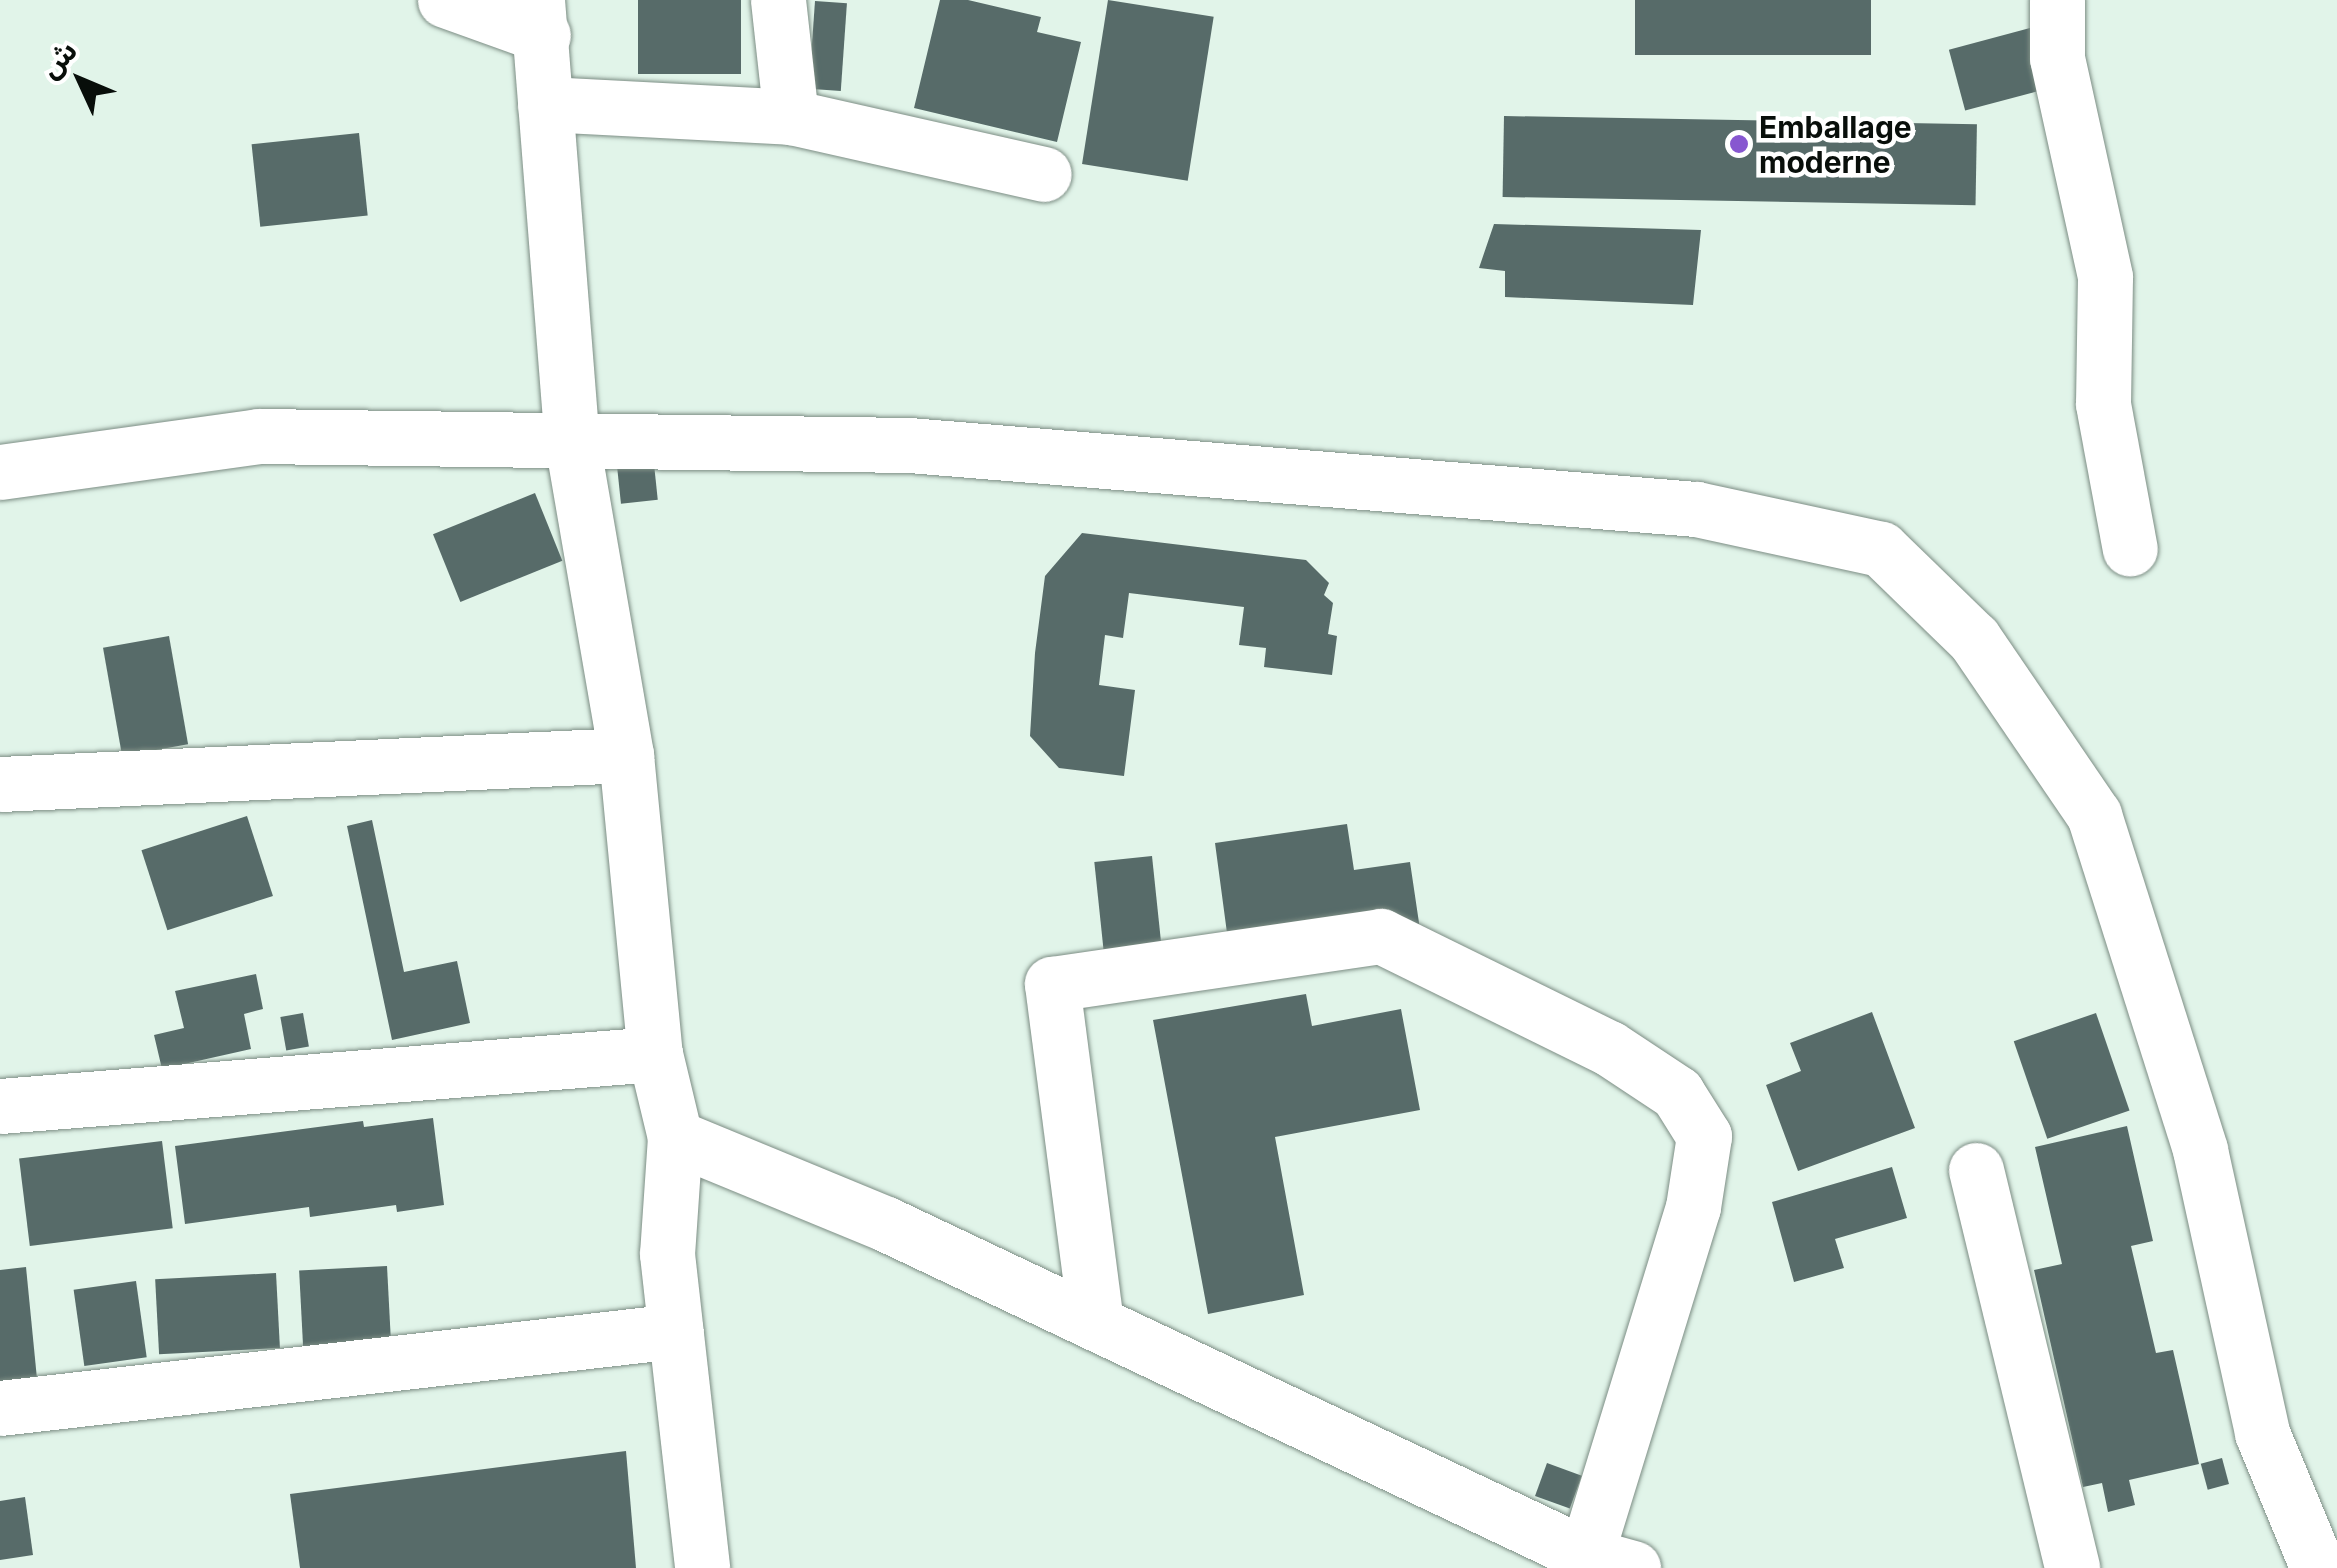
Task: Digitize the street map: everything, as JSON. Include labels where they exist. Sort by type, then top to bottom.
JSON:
[{"type":"street","points":[[445,0],[540,17],[572,442],[626,756],[655,1054],[675,1136],[667,1254],[702,1568]]},
{"type":"street","points":[[778,0],[791,118]]},
{"type":"street","points":[[2057,0],[2056,58],[2105,278],[2103,404],[2130,549]]},
{"type":"street","points":[[545,104],[791,118],[1044,174]]},
{"type":"street","points":[[0,472],[258,436],[909,445],[1333,476],[1696,509],[1880,549],[1974,639],[2094,816],[2200,1150],[2262,1433],[2318,1568]]},
{"type":"street","points":[[0,784],[626,756]]},
{"type":"street","points":[[675,1136],[886,1224],[1096,1323],[1609,1562],[1692,1207],[1704,1136],[1677,1093],[1609,1048],[1380,936],[1052,984],[1096,1323]]},
{"type":"street","points":[[0,1106],[655,1054]]},
{"type":"street","points":[[1976,1170],[2072,1568]]},
{"type":"street","points":[[0,1408],[676,1331]]},
{"type":"building","points":[[638,0],[741,0],[741,74],[638,74]]},
{"type":"building","points":[[940,0],[968,0],[1041,17],[1037,32],[1081,42],[1057,142],[914,108]]},
{"type":"building","points":[[1108,0],[1214,17],[1188,181],[1082,164]]},
{"type":"building","points":[[1635,0],[1871,0],[1871,55],[1635,55]]},
{"type":"building","points":[[815,1],[847,3],[841,91],[809,89]]},
{"type":"building","points":[[2030,28],[2046,89],[1965,111],[1949,50]]},
{"type":"building","name":"Emballage moderne","points":[[1504,116],[1977,124],[1976,205],[1503,197]]},
{"type":"building","points":[[359,133],[368,216],[260,227],[252,144]]},
{"type":"building","points":[[1494,224],[1701,230],[1693,305],[1505,297],[1505,271],[1479,268]]},
{"type":"building","points":[[654,464],[658,500],[621,504],[617,468]]},
{"type":"building","points":[[535,493],[562,561],[460,602],[433,534]]},
{"type":"building","points":[[1082,533],[1306,560],[1329,583],[1324,595],[1333,603],[1328,634],[1337,636],[1332,675],[1264,667],[1266,648],[1239,645],[1244,607],[1129,593],[1123,638],[1105,635],[1099,685],[1135,690],[1124,776],[1059,768],[1030,736],[1035,653],[1045,576]]},
{"type":"building","points":[[169,636],[188,744],[122,756],[103,648]]},
{"type":"building","points":[[247,816],[273,896],[167,930],[141,850]]},
{"type":"building","points":[[372,820],[404,972],[457,961],[470,1023],[392,1040],[347,826]]},
{"type":"building","points":[[1347,824],[1354,870],[1410,862],[1422,943],[1231,963],[1215,843]]},
{"type":"building","points":[[1152,856],[1162,953],[1105,960],[1094,862]]},
{"type":"building","points":[[256,974],[263,1009],[244,1014],[251,1049],[162,1069],[154,1035],[184,1028],[175,991]]},
{"type":"building","points":[[1306,994],[1312,1026],[1401,1009],[1420,1110],[1275,1137],[1304,1295],[1208,1314],[1153,1020]]},
{"type":"building","points":[[1872,1012],[1915,1128],[1798,1171],[1766,1085],[1801,1071],[1790,1043]]},
{"type":"building","points":[[303,1013],[309,1046],[286,1050],[280,1017]]},
{"type":"building","points":[[2096,1013],[2130,1110],[2047,1139],[2014,1041]]},
{"type":"building","points":[[433,1118],[444,1205],[397,1212],[396,1205],[310,1217],[309,1207],[185,1224],[175,1146],[363,1121],[364,1127]]},
{"type":"building","points":[[2127,1126],[2153,1241],[2131,1246],[2156,1353],[2173,1350],[2199,1464],[2129,1480],[2135,1505],[2108,1512],[2102,1483],[2083,1487],[2034,1270],[2062,1264],[2035,1147]]},
{"type":"building","points":[[162,1141],[173,1228],[30,1246],[19,1159]]},
{"type":"building","points":[[1892,1167],[1907,1218],[1835,1239],[1844,1268],[1794,1282],[1772,1202]]},
{"type":"building","points":[[387,1266],[391,1342],[303,1347],[299,1271]]},
{"type":"building","points":[[26,1267],[38,1389],[0,1393],[0,1270]]},
{"type":"building","points":[[276,1273],[280,1348],[159,1354],[155,1279]]},
{"type":"building","points":[[136,1281],[147,1357],[84,1366],[74,1290]]},
{"type":"building","points":[[626,1451],[636,1568],[300,1568],[290,1494]]},
{"type":"building","points":[[2222,1458],[2229,1484],[2208,1490],[2201,1464]]},
{"type":"building","points":[[1547,1463],[1582,1476],[1570,1509],[1535,1496]]},
{"type":"building","points":[[25,1497],[33,1555],[0,1560],[0,1501]]},
{"type":"place","name":"Emballage moderne","points":[[1739,144]]}]
